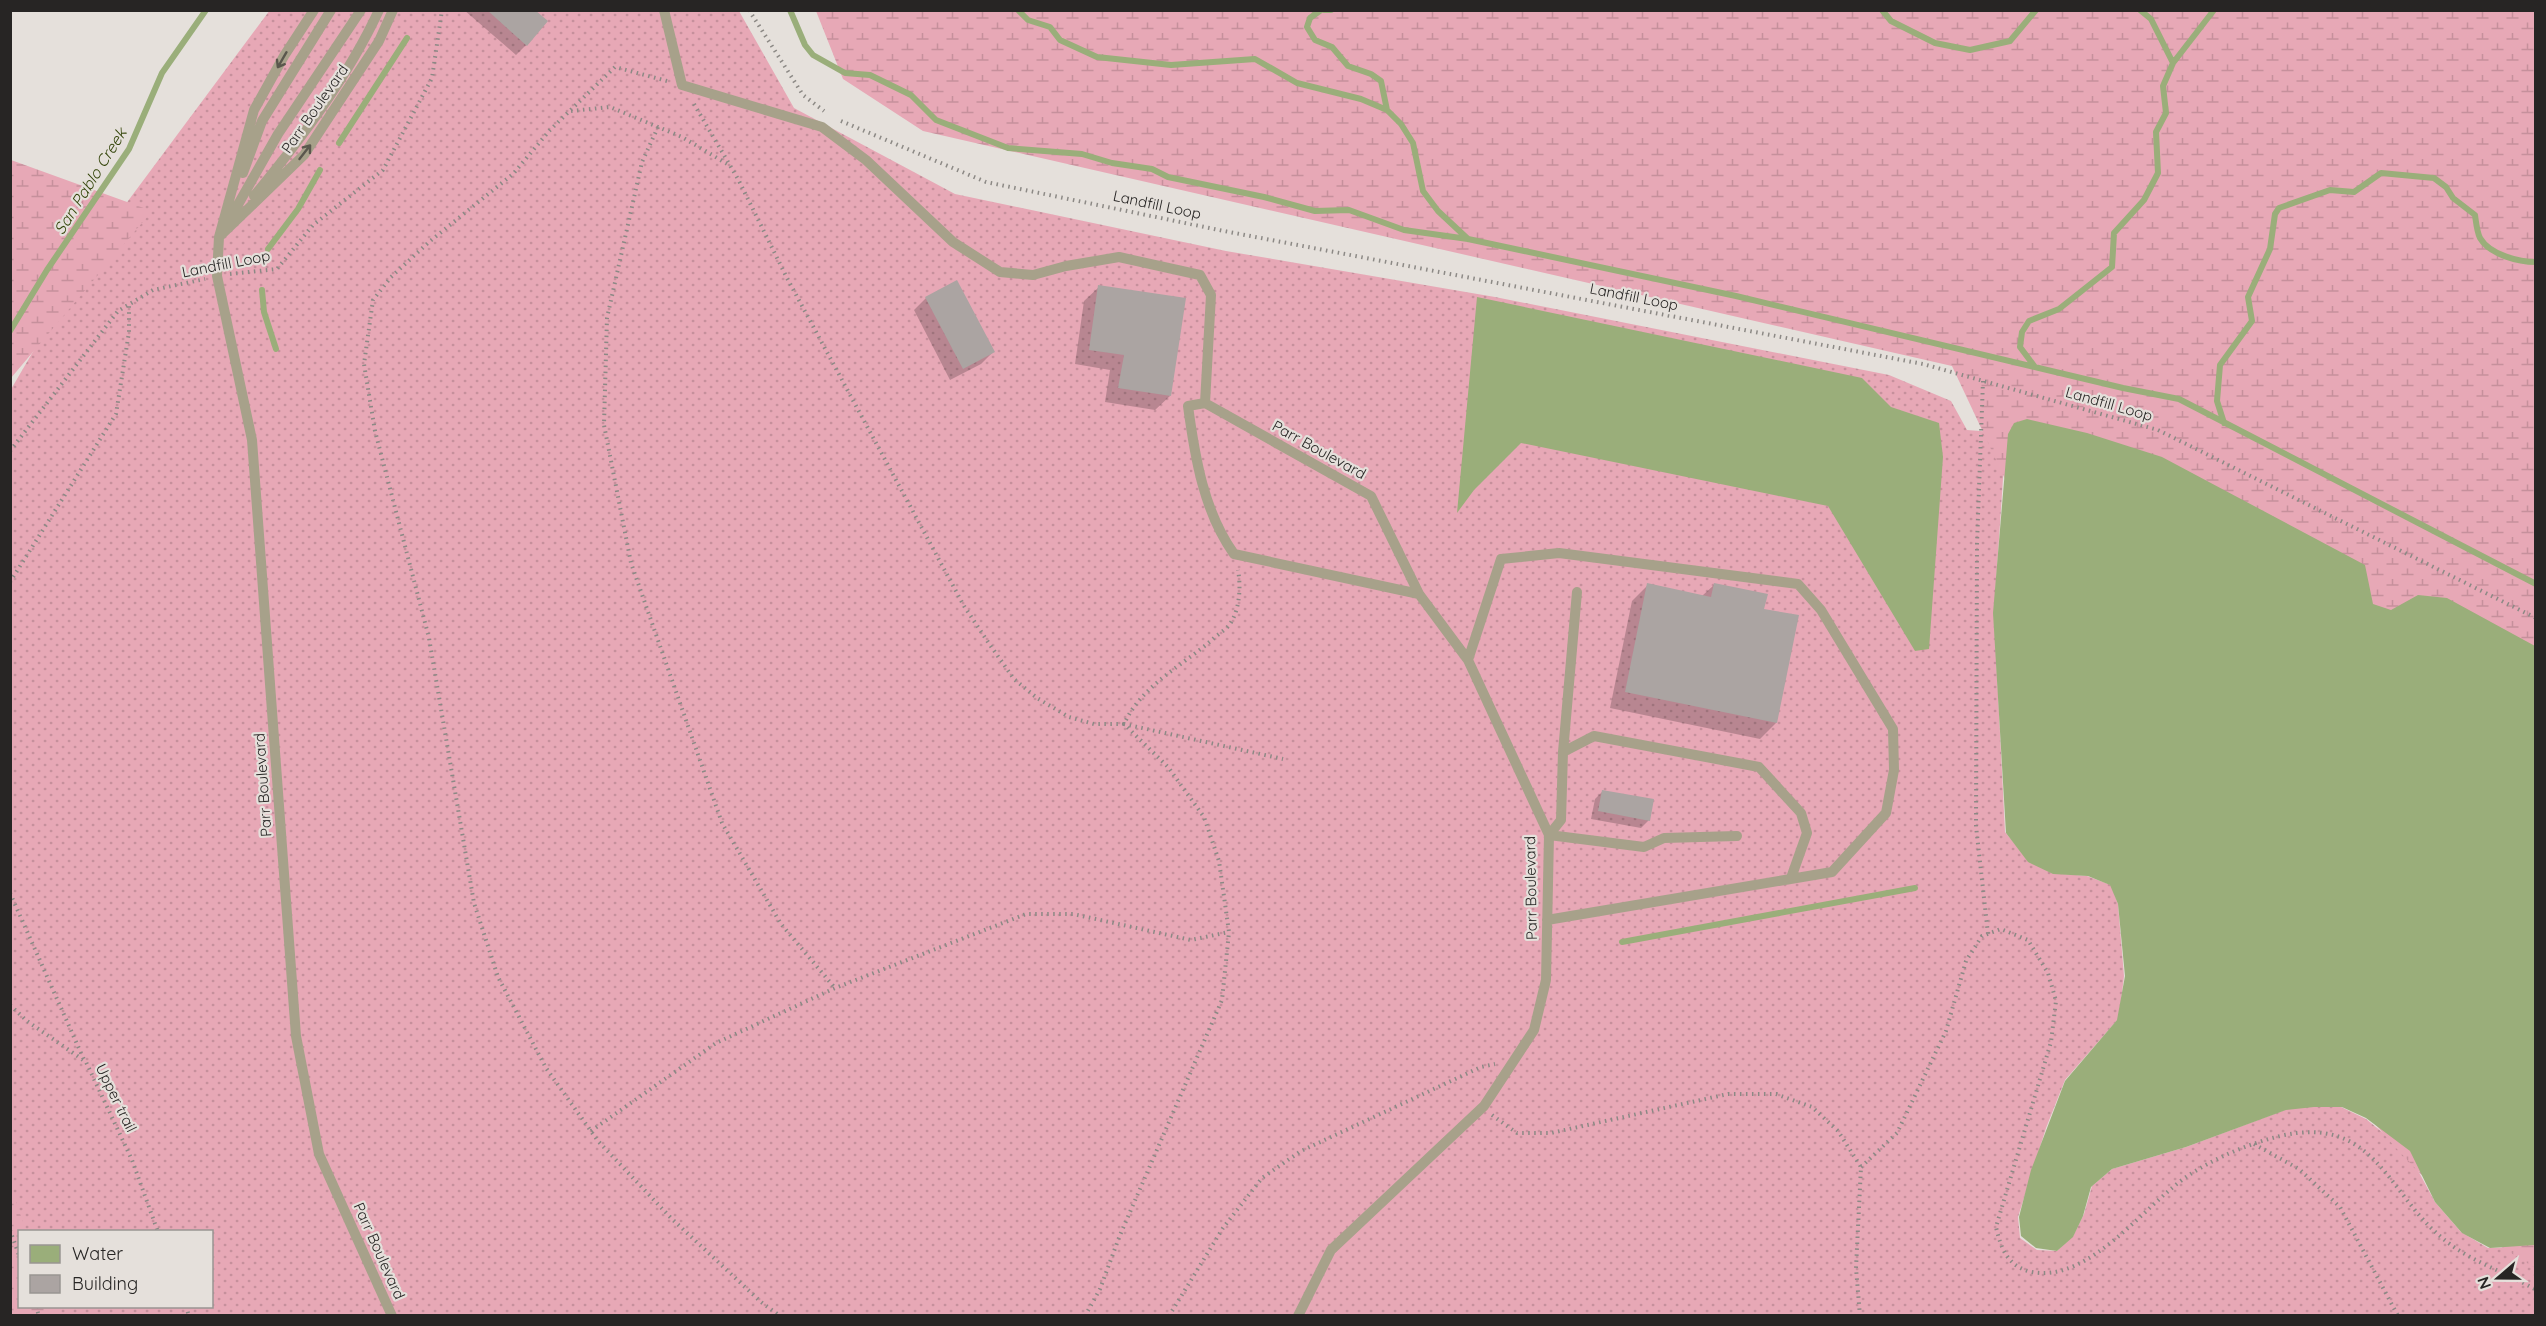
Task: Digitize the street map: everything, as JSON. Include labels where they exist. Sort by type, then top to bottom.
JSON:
[{"type":"lane","name":"Parr Boulevard","points":[[314,10],[284,56],[254,110],[219,237],[217,276],[252,441],[296,1036],[319,1154],[392,1316]]},
{"type":"lane","points":[[219,237],[262,121],[331,10]]},
{"type":"lane","points":[[219,237],[278,134],[362,10]]},
{"type":"lane","points":[[219,237],[294,148],[368,35],[380,10]]},
{"type":"lane","name":"Parr Boulevard","points":[[219,237],[304,155],[379,41],[393,10]]},
{"type":"lane","points":[[664,10],[682,85],[822,127],[866,159],[953,242],[1000,272],[1034,275],[1066,266],[1119,257],[1200,275],[1211,295],[1205,403],[1188,406],[1195,462],[1221,536],[1234,554],[1419,594]]},
{"type":"lane","name":"Parr Boulevard","points":[[1205,403],[1371,496],[1419,594],[1468,660],[1549,836],[1546,980],[1534,1030],[1484,1106],[1331,1250],[1298,1316]]},
{"type":"lane","points":[[1468,660],[1501,559],[1559,554],[1798,584],[1821,610],[1893,729],[1894,770],[1886,813],[1832,872],[1547,920]]},
{"type":"lane","points":[[1549,836],[1561,820],[1563,752],[1577,592]]},
{"type":"lane","points":[[1563,752],[1594,736],[1759,767],[1801,813],[1807,833],[1791,878]]},
{"type":"lane","points":[[1549,836],[1644,847],[1664,838],[1737,836]]},
{"type":"path","name":"Landfill Loop","points":[[10,452],[118,311],[153,290],[217,276],[277,269],[313,225],[383,170],[432,78],[442,10]]},
{"type":"path","name":"Landfill Loop","points":[[749,10],[803,96],[831,117],[986,182],[1224,231],[1923,364],[2158,430],[2535,618]]},
{"type":"path","points":[[780,1316],[761,1302],[671,1218],[591,1131],[546,1068],[498,977],[474,903],[429,638],[375,431],[364,364],[373,300],[391,276],[513,174],[570,111],[615,67],[682,85],[730,166],[964,606],[1014,679],[1037,698],[1069,717],[1094,724],[1124,724],[1283,759]]},
{"type":"path","points":[[570,111],[610,106],[682,137],[730,166]]},
{"type":"path","points":[[658,127],[642,162],[607,318],[604,425],[631,563],[722,822],[781,924],[835,988]]},
{"type":"path","points":[[10,582],[116,414],[129,332],[129,304]]},
{"type":"path","points":[[1983,381],[1977,543],[1976,826],[1988,934]]},
{"type":"path","points":[[1124,724],[1130,711],[1158,680],[1195,655],[1231,623],[1241,586],[1234,554]]},
{"type":"path","points":[[1085,1316],[1100,1289],[1120,1235],[1222,1000],[1229,932],[1219,861],[1204,817],[1168,767],[1124,724]]},
{"type":"path","points":[[10,894],[86,1062]]},
{"type":"path","points":[[591,1131],[716,1043],[835,988],[1026,914],[1073,914],[1191,940],[1229,932]]},
{"type":"path","points":[[1861,1167],[1897,1133],[1946,1032],[1966,961],[1982,936],[2001,929],[2028,940],[2048,973],[2056,1001],[2050,1042],[1996,1227],[2001,1251],[2021,1270],[2046,1275],[2071,1270],[2103,1247],[2188,1176],[2230,1152],[2282,1136],[2313,1132],[2351,1141],[2387,1172],[2440,1236],[2477,1263],[2518,1280],[2535,1290]]},
{"type":"path","name":"Upper trail","points":[[10,1005],[27,1021],[86,1062],[132,1160],[158,1230]]},
{"type":"path","points":[[1169,1316],[1223,1228],[1263,1178],[1312,1146],[1482,1067],[1516,1059]]},
{"type":"path","points":[[1484,1106],[1497,1121],[1517,1133],[1551,1132],[1728,1094],[1776,1094],[1812,1107],[1838,1131],[1861,1167],[1856,1268],[1860,1316]]},
{"type":"path","points":[[2254,1144],[2299,1169],[2340,1207],[2398,1316]]},
{"type":"path","points":[[10,1230],[18,1252]]},
{"type":"green space","points":[[270,10],[739,11],[794,108],[955,194],[1226,251],[1495,297],[1889,375],[1951,401],[1967,430],[2006,433],[1994,614],[2005,832],[2028,860],[2052,873],[2087,876],[2111,885],[2118,904],[2124,976],[2119,1018],[2065,1080],[2046,1128],[2018,1217],[2020,1238],[2037,1250],[2057,1251],[2073,1236],[2084,1214],[2092,1186],[2112,1169],[2186,1147],[2290,1108],[2317,1105],[2341,1107],[2366,1119],[2409,1154],[2435,1202],[2461,1232],[2488,1248],[2517,1247],[2535,1242],[2535,1315],[15,1315],[10,1303],[10,391],[96,244]]},
{"type":"green space","points":[[816,11],[2535,11],[2535,1268],[2474,1230],[2395,1147],[2176,895],[2013,496],[1952,366],[923,131],[843,79]]},
{"type":"green space","points":[[10,160],[152,211],[11,378]]},
{"type":"green space","points":[[11,1187],[26,1230],[18,1230],[18,1308],[53,1308],[56,1315],[11,1315]]},
{"type":"water","points":[[1477,297],[1862,378],[1891,407],[1939,423],[1943,457],[1929,649],[1915,651],[1828,506],[1521,443],[1474,490],[1457,513]]},
{"type":"water","points":[[2027,419],[2087,433],[2162,457],[2365,565],[2373,604],[2391,610],[2418,595],[2447,598],[2535,646],[2535,1245],[2490,1248],[2462,1233],[2435,1202],[2410,1151],[2366,1118],[2342,1107],[2286,1110],[2186,1147],[2112,1169],[2091,1187],[2083,1216],[2073,1237],[2057,1251],[2036,1248],[2021,1236],[2019,1217],[2031,1170],[2065,1081],[2117,1020],[2125,976],[2118,904],[2110,885],[2088,876],[2053,874],[2028,862],[2006,833],[1993,613],[2008,434],[2014,423]]},
{"type":"building","points":[[487,10],[535,10],[548,21],[527,46]]},
{"type":"building","points":[[957,280],[995,352],[963,369],[925,297]]},
{"type":"building","points":[[1098,285],[1186,298],[1171,396],[1118,388],[1124,355],[1089,350]]},
{"type":"building","points":[[1647,583],[1711,597],[1714,583],[1768,594],[1764,609],[1799,615],[1777,723],[1625,692]]},
{"type":"building","points":[[1602,790],[1654,799],[1650,821],[1598,811]]},
{"type":"waterway","name":"San Pablo Creek","points":[[10,331],[47,270],[129,149],[162,73],[206,10]]},
{"type":"waterway","points":[[790,10],[805,45],[813,55],[845,73],[870,75],[911,95],[936,120],[1008,148],[1082,154],[1112,163],[1152,169],[1168,177],[1264,197],[1315,211],[1349,210],[1404,230],[1468,239],[1736,296],[2123,388],[2179,399],[2536,584]]},
{"type":"waterway","points":[[1018,10],[1028,20],[1050,27],[1060,40],[1097,57],[1171,65],[1255,59],[1297,83],[1361,99],[1387,110],[1401,124],[1413,143],[1423,191],[1438,211],[1468,239]]},
{"type":"waterway","points":[[1321,10],[1310,18],[1307,27],[1315,40],[1332,47],[1348,66],[1371,74],[1381,81],[1387,110]]},
{"type":"waterway","points":[[1324,10],[1331,10]]},
{"type":"waterway","points":[[1882,10],[1891,21],[1935,43],[1970,50],[2010,41],[2036,10]]},
{"type":"waterway","points":[[2140,10],[2151,19],[2173,63]]},
{"type":"waterway","points":[[2035,367],[2020,347],[2022,332],[2029,321],[2059,309],[2112,267],[2114,233],[2144,200],[2158,173],[2156,132],[2166,113],[2163,86],[2173,63],[2214,10]]},
{"type":"waterway","points":[[339,143],[407,38]]},
{"type":"waterway","points":[[268,249],[298,209],[320,170]]},
{"type":"waterway","points":[[2224,423],[2217,401],[2220,365],[2252,321],[2248,297],[2270,249],[2275,214],[2279,208],[2330,190],[2354,192],[2381,173],[2434,178],[2446,187],[2453,198],[2475,215],[2480,238],[2491,249],[2513,259],[2536,262]]},
{"type":"waterway","points":[[262,290],[264,312],[276,349]]},
{"type":"waterway","points":[[1622,942],[1915,888]]}]
